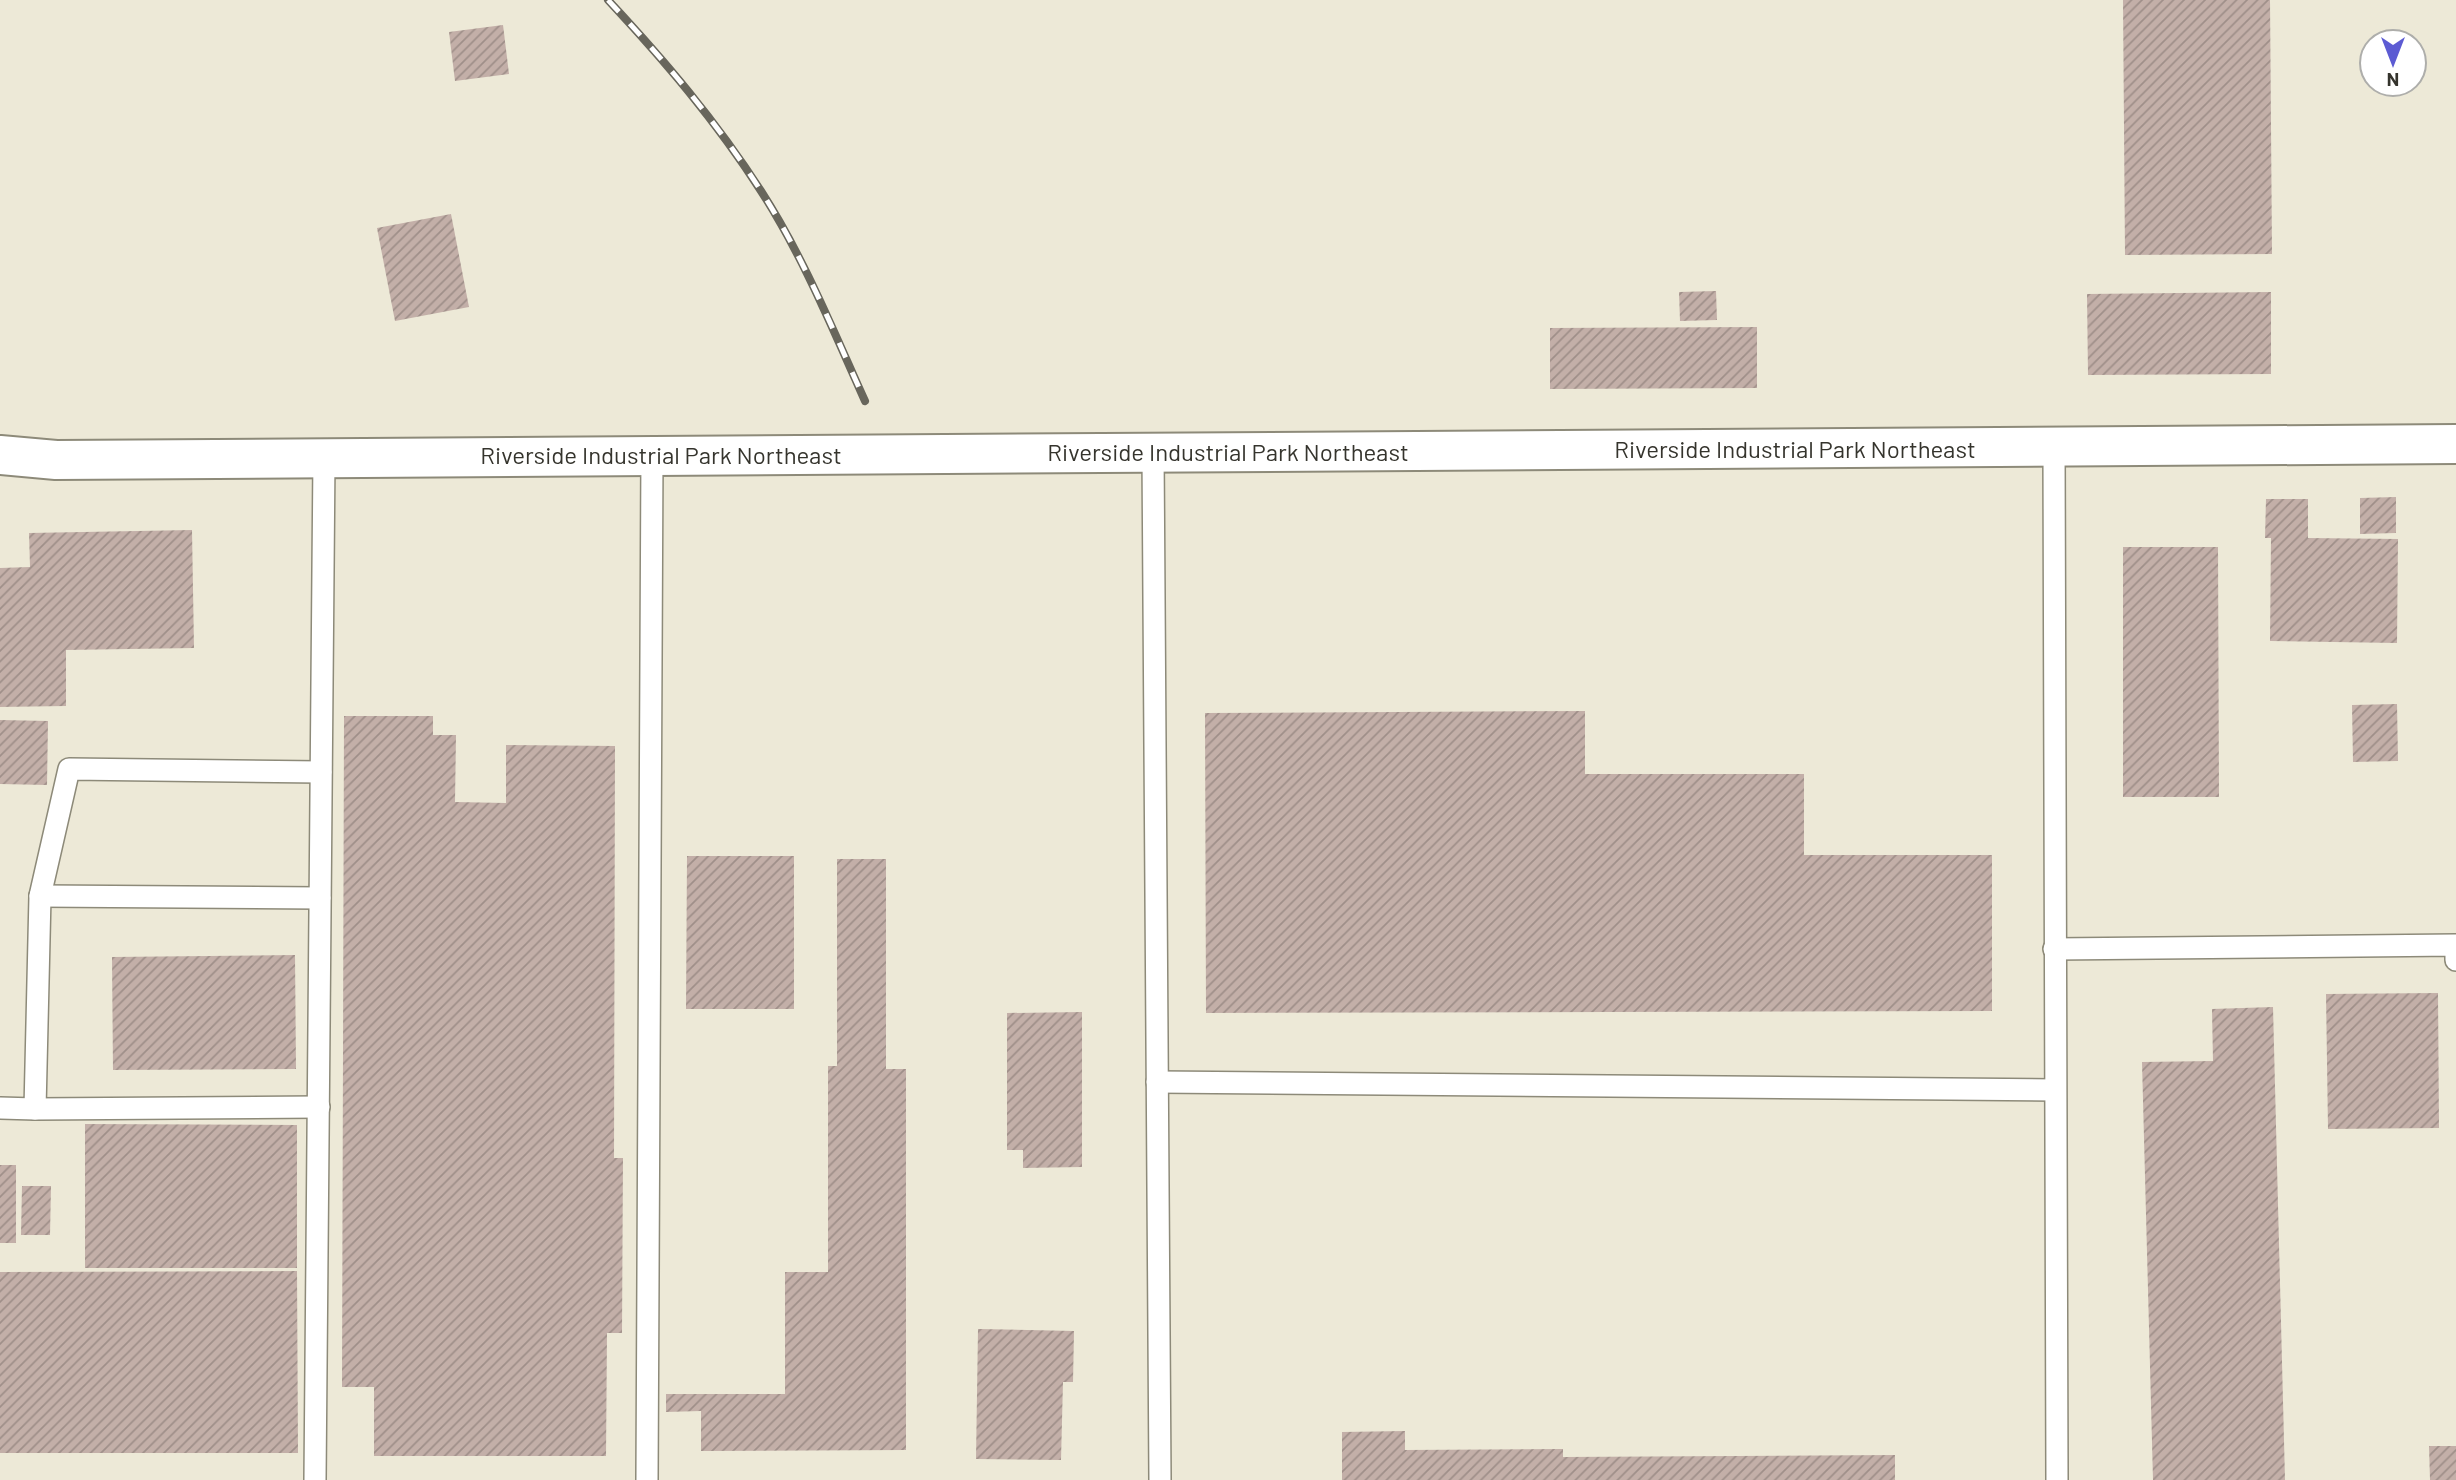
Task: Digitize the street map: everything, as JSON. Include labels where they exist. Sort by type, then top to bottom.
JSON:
[{"type":"street","name":"Riverside Industrial Park Northeast","points":[[0,455],[56,460],[2456,444]]},
{"type":"lane","points":[[2053,446],[2057,1480]]},
{"type":"lane","points":[[1153,451],[1160,1480]]},
{"type":"lane","points":[[647,1480],[652,454]]},
{"type":"lane","points":[[315,1480],[324,457]]},
{"type":"lane","points":[[35,1109],[40,897],[69,769],[321,772]]},
{"type":"lane","points":[[40,897],[320,898]]},
{"type":"lane","points":[[2054,949],[2456,945],[2456,960]]},
{"type":"lane","points":[[1157,1082],[2055,1090]]},
{"type":"lane","points":[[0,1108],[319,1107]]},
{"type":"building","points":[[2123,0],[2270,0],[2272,254],[2125,255]]},
{"type":"building","points":[[503,25],[509,74],[455,81],[449,32]]},
{"type":"building","points":[[451,214],[469,307],[395,321],[377,228]]},
{"type":"building","points":[[1716,291],[1717,320],[1680,321],[1679,292]]},
{"type":"building","points":[[2271,292],[2271,374],[2088,375],[2087,294]]},
{"type":"building","points":[[1757,327],[1757,388],[1550,389],[1550,328]]},
{"type":"building","points":[[2396,497],[2396,533],[2360,534],[2360,498]]},
{"type":"building","points":[[2266,499],[2308,499],[2308,538],[2398,539],[2397,643],[2270,641],[2271,538],[2265,538]]},
{"type":"building","points":[[192,530],[194,648],[66,650],[66,706],[0,707],[0,568],[30,567],[29,533]]},
{"type":"building","points":[[2123,547],[2218,547],[2219,797],[2123,797]]},
{"type":"building","points":[[2397,704],[2398,761],[2353,762],[2352,705]]},
{"type":"building","points":[[1585,711],[1585,774],[1804,774],[1804,855],[1992,855],[1992,1011],[1206,1013],[1205,713]]},
{"type":"building","points":[[344,716],[433,716],[433,735],[456,735],[455,802],[506,803],[506,745],[615,746],[614,1158],[623,1158],[622,1333],[607,1333],[606,1456],[374,1456],[374,1387],[342,1387]]},
{"type":"building","points":[[0,720],[48,721],[47,785],[0,784]]},
{"type":"building","points":[[687,856],[794,856],[794,1009],[686,1009]]},
{"type":"building","points":[[837,859],[886,859],[886,1069],[906,1069],[906,1450],[701,1451],[701,1411],[666,1412],[666,1394],[785,1394],[785,1272],[828,1272],[828,1066],[837,1066]]},
{"type":"building","points":[[295,955],[296,1069],[113,1070],[112,957]]},
{"type":"building","points":[[2438,993],[2439,1128],[2328,1129],[2326,994]]},
{"type":"building","points":[[2273,1007],[2285,1480],[2153,1480],[2142,1062],[2213,1061],[2212,1009]]},
{"type":"building","points":[[1082,1012],[1082,1167],[1023,1168],[1023,1150],[1007,1150],[1007,1013]]},
{"type":"building","points":[[85,1124],[297,1125],[297,1268],[85,1268]]},
{"type":"building","points":[[0,1165],[16,1165],[16,1243],[0,1243]]},
{"type":"building","points":[[22,1186],[51,1186],[50,1235],[21,1235]]},
{"type":"building","points":[[297,1271],[298,1453],[0,1453],[0,1272]]},
{"type":"building","points":[[978,1329],[1074,1331],[1073,1382],[1063,1382],[1061,1460],[976,1459]]},
{"type":"building","points":[[1405,1431],[1405,1450],[1563,1449],[1563,1457],[1895,1455],[1895,1480],[1342,1480],[1342,1432]]},
{"type":"building","points":[[2429,1446],[2456,1446],[2456,1480],[2430,1480]]},
{"type":"railway","points":[[608,0],[689,92],[761,191],[804,267],[865,401]]}]
